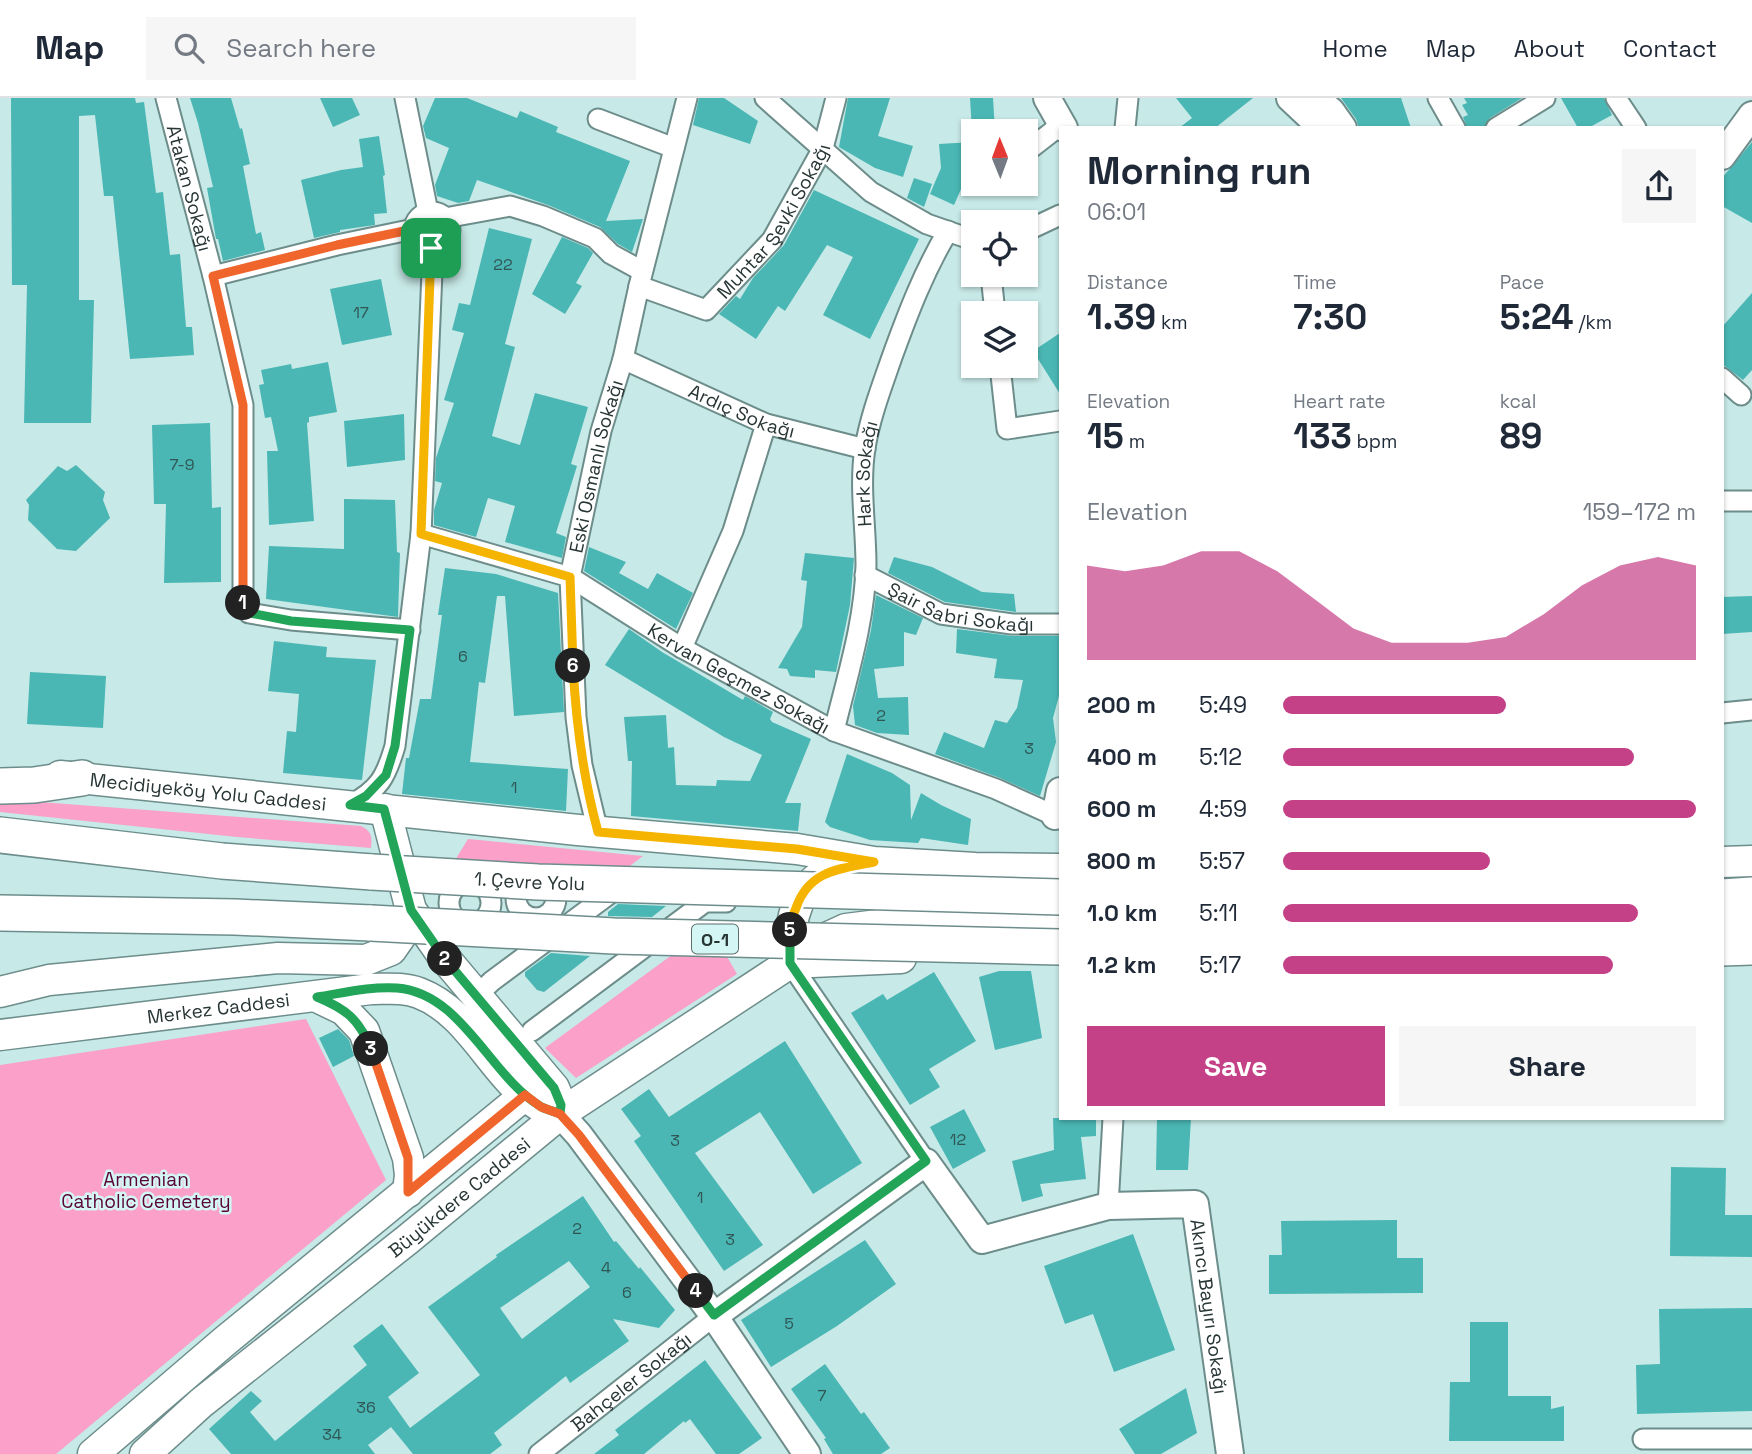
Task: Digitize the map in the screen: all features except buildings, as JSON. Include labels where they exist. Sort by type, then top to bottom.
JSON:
[{"type":"highway","points":[[0,786],[34,785],[82,778]]},
{"type":"highway","name":"1. Çevre Yolu","points":[[0,835],[222,861],[372,872],[589,883],[1059,897]]},
{"type":"highway","points":[[1724,897],[1752,895]]},
{"type":"highway","name":"O-1","points":[[0,913],[235,917],[628,936],[1059,947]]},
{"type":"highway","points":[[1724,948],[1752,947]]},
{"type":"main road","name":"Mecidiyeköy Yolu Caddesi","points":[[0,772],[82,778],[598,832],[797,849],[874,862]]},
{"type":"main road","points":[[384,809],[411,910],[443,956],[554,1088],[561,1105],[560,1114]]},
{"type":"main road","points":[[1724,862],[1752,860]]},
{"type":"main road","points":[[1059,869],[975,868],[874,862],[825,873],[809,884],[798,902],[790,925],[790,963],[1059,956]]},
{"type":"main road","points":[[0,992],[49,980],[278,958],[366,960],[391,950],[403,935],[411,910]]},
{"type":"main road","points":[[1724,917],[1752,916]]},
{"type":"main road","name":"Büyükdere Caddesi","points":[[145,1454],[201,1403],[427,1224],[560,1114],[790,963],[809,946],[846,929],[926,919],[1059,920]]},
{"type":"main road","points":[[1724,960],[1752,960]]},
{"type":"main road","name":"Merkez Caddesi","points":[[0,1035],[398,988],[419,993],[451,1014],[525,1095],[541,1107],[560,1114]]},
{"type":"main road","points":[[317,997],[344,1010],[364,1031],[408,1158],[408,1192]]},
{"type":"main road","name":"Büyükdere Caddesi","points":[[93,1454],[225,1341],[525,1095]]},
{"type":"street","name":"Atakan Sokağı","points":[[166,98],[213,276],[243,405],[243,605],[250,613],[291,621],[410,630]]},
{"type":"street","points":[[405,98],[437,215],[449,223],[450,235],[443,245],[433,248],[421,244],[414,229],[419,218],[437,215],[510,206],[543,215],[595,238],[640,278]]},
{"type":"street","name":"Eski Osmanlı Sokağı","points":[[598,832],[582,765],[576,717],[570,577],[601,431],[623,359],[640,278],[687,98]]},
{"type":"street","points":[[765,98],[784,107],[871,192],[927,224],[961,236]]},
{"type":"street","name":"Muhtar Şevki Sokağı","points":[[640,278],[706,310],[772,240],[823,148],[836,98]]},
{"type":"street","points":[[1047,98],[1063,126]]},
{"type":"street","points":[[1125,126],[1128,98]]},
{"type":"street","points":[[1290,98],[1312,118],[1331,111],[1342,126]]},
{"type":"street","points":[[1438,98],[1454,126]]},
{"type":"street","points":[[1499,126],[1545,98]]},
{"type":"street","points":[[1616,98],[1635,126]]},
{"type":"street","points":[[1723,126],[1743,98]]},
{"type":"street","points":[[1724,153],[1752,115]]},
{"type":"street","points":[[598,119],[674,148]]},
{"type":"street","points":[[1038,144],[1059,129]]},
{"type":"street","points":[[1038,225],[1059,215]]},
{"type":"street","points":[[213,276],[414,229]]},
{"type":"street","name":"Hark Sokağı","points":[[834,731],[859,626],[865,575],[862,510],[865,449],[877,399],[903,327],[926,269],[948,231]]},
{"type":"street","points":[[350,805],[366,796],[386,775],[395,746],[421,534],[433,248]]},
{"type":"street","name":"Ardıç Sokağı","points":[[623,359],[766,424],[865,449]]},
{"type":"street","points":[[1001,378],[1007,429],[1059,421]]},
{"type":"street","points":[[1724,381],[1741,395]]},
{"type":"street","points":[[682,648],[733,531],[766,424]]},
{"type":"street","points":[[1724,501],[1752,501]]},
{"type":"street","name":"Kervan Geçmez Sokağı","points":[[421,534],[570,577],[682,648],[834,731],[1059,809]]},
{"type":"street","name":"Şair Sabri Sokağı","points":[[865,575],[941,614],[1012,624],[1059,624]]},
{"type":"street","points":[[1724,713],[1752,710]]},
{"type":"street","points":[[476,996],[642,870],[676,872],[702,882],[705,902]]},
{"type":"street","points":[[556,901],[602,900]]},
{"type":"street","points":[[532,1031],[705,902],[798,902]]},
{"type":"street","points":[[481,921],[519,961]]},
{"type":"street","points":[[790,963],[926,1161]]},
{"type":"street","points":[[560,1114],[579,1135],[714,1315],[807,1454]]},
{"type":"street","points":[[1108,1206],[1113,1120]]},
{"type":"street","name":"Akıncı Bayırı Sokağı","points":[[926,1161],[982,1240],[1108,1206],[1195,1204],[1230,1454]]},
{"type":"street","name":"Bahçeler Sokağı","points":[[539,1454],[714,1315],[926,1161]]},
{"type":"street","points":[[1643,1439],[1752,1439]]},
{"type":"green space","points":[[0,799],[361,826],[370,835],[371,848],[0,812]]},
{"type":"green space","points":[[468,839],[643,856],[610,881],[454,862]]},
{"type":"green space","points":[[710,927],[737,974],[576,1078],[545,1048]]},
{"type":"green space","name":"Armenian Catholic Cemetery","points":[[306,1019],[386,1180],[56,1454],[0,1454],[0,1065]]},
{"type":"route","points":[[431,248],[417,240],[414,229],[213,276],[243,405],[243,605],[250,613],[291,621],[410,630],[391,761],[386,775],[376,788],[350,805],[384,809],[411,910],[443,956],[554,1088],[561,1105],[560,1114],[541,1107],[525,1095],[451,1014],[419,993],[398,988],[371,989],[317,997],[344,1010],[364,1031],[408,1158],[408,1192],[525,1095],[541,1107],[560,1114],[579,1135],[714,1315],[926,1161],[790,963],[790,925],[798,902],[809,884],[825,873],[874,862],[797,849],[598,832],[582,765],[576,717],[570,577],[421,534],[431,248]]}]
